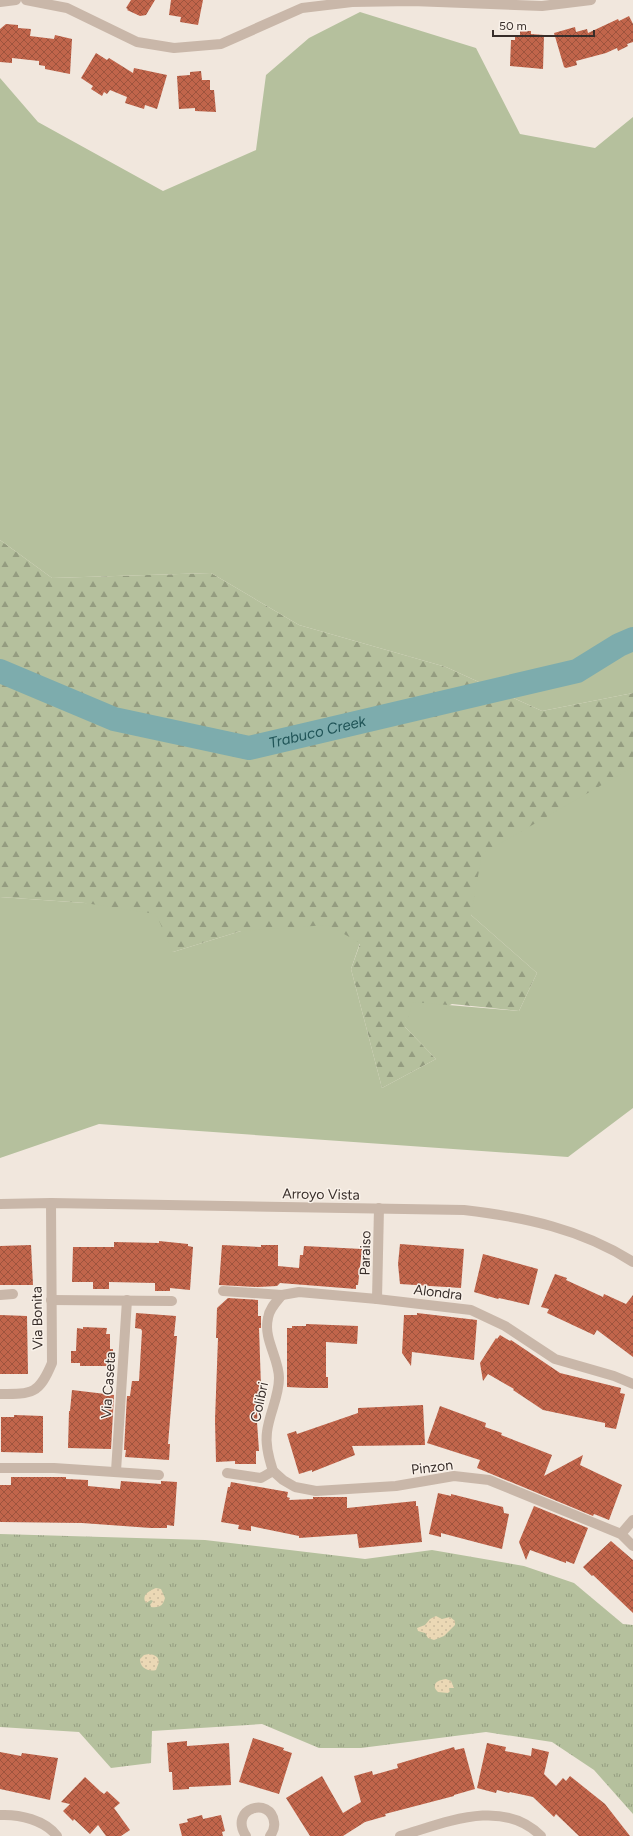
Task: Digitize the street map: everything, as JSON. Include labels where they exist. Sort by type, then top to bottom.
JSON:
[{"type":"street","points":[[0,2],[16,0]]},
{"type":"street","points":[[26,0],[67,8],[136,42],[174,48],[221,44],[300,4],[412,1],[542,6],[591,0]]},
{"type":"street","name":"Arroyo Vista","points":[[0,1204],[51,1203],[464,1210],[504,1215],[563,1229],[593,1241],[633,1262]]},
{"type":"street","name":"Via Bonita","points":[[0,1394],[20,1394],[36,1391],[44,1382],[52,1363],[51,1203]]},
{"type":"street","name":"Paraiso","points":[[377,1299],[379,1208]]},
{"type":"street","name":"Alondra","points":[[223,1291],[282,1295],[299,1292],[471,1310],[505,1326],[555,1359],[614,1376],[633,1384]]},
{"type":"street","points":[[0,1295],[13,1294]]},
{"type":"street","name":"Colibri","points":[[273,1471],[267,1448],[267,1432],[276,1400],[279,1378],[267,1325],[272,1307],[282,1295]]},
{"type":"street","points":[[51,1300],[172,1301]]},
{"type":"street","name":"Via Caseta","points":[[116,1471],[128,1300]]},
{"type":"street","points":[[0,1468],[54,1468],[159,1474]]},
{"type":"street","points":[[227,1473],[260,1478],[273,1471]]},
{"type":"street","name":"Pinzon","points":[[273,1471],[283,1480],[296,1487],[316,1491],[396,1486],[454,1476],[489,1480],[620,1534],[633,1546]]},
{"type":"street","points":[[620,1534],[633,1520]]},
{"type":"street","points":[[246,1836],[242,1830],[241,1822],[243,1815],[256,1807],[263,1808],[270,1812],[274,1818],[275,1826],[273,1835]]},
{"type":"street","points":[[0,1815],[13,1814],[34,1821],[53,1831],[57,1836]]},
{"type":"street","points":[[400,1836],[456,1820],[483,1815],[508,1817],[531,1826],[541,1836]]},
{"type":"green space","points":[[360,12],[476,48],[520,134],[595,148],[633,117],[633,693],[542,711],[446,667],[299,625],[211,573],[52,578],[0,540],[0,78],[38,122],[163,191],[256,150],[266,75],[309,38]]},
{"type":"green space","points":[[0,540],[52,578],[211,573],[299,625],[446,667],[542,711],[633,693],[633,768],[549,817],[471,915],[537,973],[519,1011],[452,1004],[405,1027],[436,1059],[382,1088],[351,969],[360,944],[241,931],[173,952],[85,903],[0,897]]},
{"type":"green space","points":[[633,767],[633,1108],[568,1157],[99,1124],[0,1158],[0,897],[85,903],[156,914],[173,952],[241,931],[328,925],[360,943],[351,969],[382,1088],[436,1059],[405,1027],[413,1002],[519,1011],[537,973],[471,915],[482,854]]},
{"type":"green space","points":[[0,1534],[205,1540],[365,1559],[432,1550],[524,1566],[574,1583],[623,1624],[633,1625],[633,1814],[594,1770],[552,1742],[486,1732],[361,1748],[319,1748],[262,1724],[152,1731],[151,1763],[111,1768],[79,1732],[0,1727]]},
{"type":"sand","points":[[156,1588],[161,1589],[165,1598],[160,1606],[151,1607],[150,1605],[153,1601],[151,1600],[146,1603],[144,1598],[148,1592]]},
{"type":"sand","points":[[436,1616],[442,1619],[450,1617],[455,1621],[455,1625],[444,1636],[434,1640],[428,1638],[425,1633],[418,1631],[417,1628],[425,1625],[430,1619]]},
{"type":"sand","points":[[144,1655],[155,1655],[158,1658],[159,1662],[156,1670],[147,1670],[141,1665],[140,1659]]},
{"type":"sand","points":[[446,1679],[451,1681],[454,1688],[449,1688],[450,1691],[448,1693],[438,1692],[435,1687],[436,1683],[440,1680]]},
{"type":"building","points":[[131,0],[155,0],[146,15],[140,16],[127,10],[128,9],[126,8]]},
{"type":"building","points":[[171,0],[203,0],[198,25],[180,22],[181,17],[169,15]]},
{"type":"building","points":[[629,16],[633,24],[633,42],[627,44],[628,46],[618,51],[617,48],[606,53],[576,61],[577,65],[566,68],[564,67],[554,33],[575,27],[576,32],[587,29],[588,33],[618,19],[619,21]]},
{"type":"building","points":[[6,24],[18,25],[18,28],[31,29],[30,36],[54,39],[55,35],[72,39],[70,74],[45,69],[45,66],[39,65],[39,61],[12,58],[12,63],[0,62],[0,29]]},
{"type":"building","points":[[520,31],[531,31],[531,34],[544,35],[543,69],[510,66],[511,40],[515,40],[515,35],[520,35]]},
{"type":"building","points":[[96,53],[107,60],[109,58],[133,73],[134,68],[167,75],[157,109],[145,105],[144,109],[125,103],[127,97],[110,90],[107,94],[104,92],[102,96],[91,89],[93,86],[81,78]]},
{"type":"building","points":[[201,71],[202,80],[210,80],[210,90],[214,90],[216,112],[195,111],[195,108],[179,109],[177,76],[190,75],[190,72]]},
{"type":"building","points":[[159,1241],[188,1244],[188,1246],[193,1247],[190,1290],[170,1288],[170,1291],[155,1291],[155,1283],[109,1282],[109,1289],[93,1289],[93,1282],[72,1282],[73,1247],[114,1247],[114,1242],[159,1243]]},
{"type":"building","points":[[400,1244],[464,1249],[461,1288],[400,1284],[398,1264]]},
{"type":"building","points":[[31,1245],[33,1285],[0,1285],[0,1246]]},
{"type":"building","points":[[222,1245],[261,1247],[261,1245],[278,1245],[278,1266],[299,1268],[300,1255],[303,1255],[304,1246],[362,1249],[358,1285],[356,1285],[356,1289],[280,1283],[277,1286],[258,1287],[219,1285]]},
{"type":"building","points":[[483,1254],[538,1269],[529,1305],[498,1299],[474,1292]]},
{"type":"building","points":[[555,1274],[567,1278],[566,1280],[603,1297],[604,1294],[626,1304],[633,1295],[633,1357],[597,1330],[594,1335],[547,1313],[549,1309],[541,1307]]},
{"type":"building","points":[[228,1298],[258,1300],[258,1316],[261,1316],[261,1328],[259,1328],[261,1387],[260,1399],[258,1399],[257,1422],[259,1451],[256,1451],[256,1464],[235,1464],[235,1461],[216,1462],[215,1420],[218,1338],[216,1338],[217,1308]]},
{"type":"building","points":[[136,1313],[176,1316],[174,1336],[177,1336],[168,1444],[170,1444],[169,1460],[125,1457],[126,1450],[124,1450],[127,1396],[130,1396],[132,1381],[139,1381],[142,1331],[141,1329],[135,1328]]},
{"type":"building","points":[[417,1313],[477,1320],[474,1360],[412,1352],[411,1366],[402,1353],[404,1315],[417,1315]]},
{"type":"building","points":[[0,1315],[27,1316],[28,1374],[0,1374]]},
{"type":"building","points":[[306,1324],[358,1326],[357,1344],[326,1342],[326,1377],[328,1377],[328,1388],[287,1387],[287,1328],[292,1328],[292,1326],[306,1326]]},
{"type":"building","points":[[83,1327],[107,1328],[106,1334],[110,1334],[110,1349],[113,1349],[113,1366],[80,1366],[80,1363],[71,1363],[71,1351],[76,1351],[77,1328],[83,1329]]},
{"type":"building","points":[[500,1335],[510,1341],[511,1340],[560,1373],[621,1388],[620,1393],[625,1394],[616,1429],[605,1427],[605,1423],[543,1410],[513,1390],[514,1389],[488,1374],[483,1381],[480,1363],[496,1338],[497,1339]]},
{"type":"building","points":[[72,1390],[114,1395],[111,1449],[68,1448],[69,1411]]},
{"type":"building","points":[[423,1405],[425,1445],[352,1446],[355,1455],[312,1472],[312,1470],[299,1474],[287,1434],[296,1431],[297,1434],[358,1413],[358,1408]]},
{"type":"building","points":[[440,1406],[486,1423],[485,1427],[502,1433],[501,1435],[552,1455],[544,1476],[583,1455],[580,1465],[622,1485],[609,1520],[594,1514],[593,1516],[477,1468],[480,1460],[427,1443]]},
{"type":"building","points":[[14,1415],[43,1416],[43,1453],[1,1452],[1,1417],[14,1417]]},
{"type":"building","points":[[11,1477],[66,1477],[66,1479],[88,1480],[88,1486],[120,1489],[121,1481],[161,1484],[161,1481],[177,1482],[174,1526],[167,1525],[167,1528],[151,1528],[82,1523],[0,1522],[0,1485],[11,1485]]},
{"type":"building","points":[[231,1482],[288,1492],[287,1497],[290,1498],[289,1500],[313,1499],[313,1497],[347,1497],[347,1508],[416,1501],[416,1506],[418,1506],[422,1542],[359,1548],[357,1534],[299,1538],[299,1536],[251,1526],[251,1531],[238,1529],[239,1525],[221,1522],[228,1487],[230,1487]]},
{"type":"building","points":[[438,1493],[451,1496],[451,1494],[503,1507],[504,1513],[509,1514],[502,1549],[441,1533],[441,1537],[429,1534]]},
{"type":"building","points":[[534,1506],[588,1528],[574,1564],[566,1561],[566,1563],[530,1550],[526,1560],[519,1542]]},
{"type":"building","points":[[611,1541],[633,1560],[633,1613],[583,1567]]},
{"type":"building","points":[[253,1738],[284,1748],[283,1750],[292,1753],[279,1794],[239,1782]]},
{"type":"building","points":[[187,1741],[187,1746],[229,1743],[231,1785],[189,1787],[189,1789],[173,1790],[172,1772],[169,1772],[167,1743]]},
{"type":"building","points":[[487,1743],[506,1747],[505,1751],[531,1756],[532,1748],[549,1752],[544,1774],[556,1786],[563,1778],[566,1781],[570,1776],[605,1804],[630,1836],[579,1836],[556,1814],[554,1817],[533,1797],[497,1790],[496,1793],[477,1788]]},
{"type":"building","points":[[454,1747],[455,1750],[464,1748],[475,1789],[385,1814],[386,1816],[365,1822],[343,1836],[310,1836],[286,1798],[322,1776],[343,1813],[361,1802],[354,1776],[372,1771],[373,1775],[398,1768],[397,1764]]},
{"type":"building","points":[[0,1752],[21,1756],[22,1753],[58,1758],[50,1800],[0,1789]]},
{"type":"building","points":[[85,1777],[104,1794],[107,1791],[120,1803],[114,1808],[130,1830],[121,1836],[106,1836],[98,1825],[90,1834],[63,1811],[70,1804],[61,1802]]},
{"type":"building","points":[[202,1815],[203,1819],[221,1815],[225,1831],[222,1832],[223,1836],[182,1836],[179,1824],[188,1822],[187,1819]]},
{"type":"waterway","name":"Trabuco Creek","points":[[0,671],[114,719],[249,748],[577,671],[619,645],[633,639]]}]
